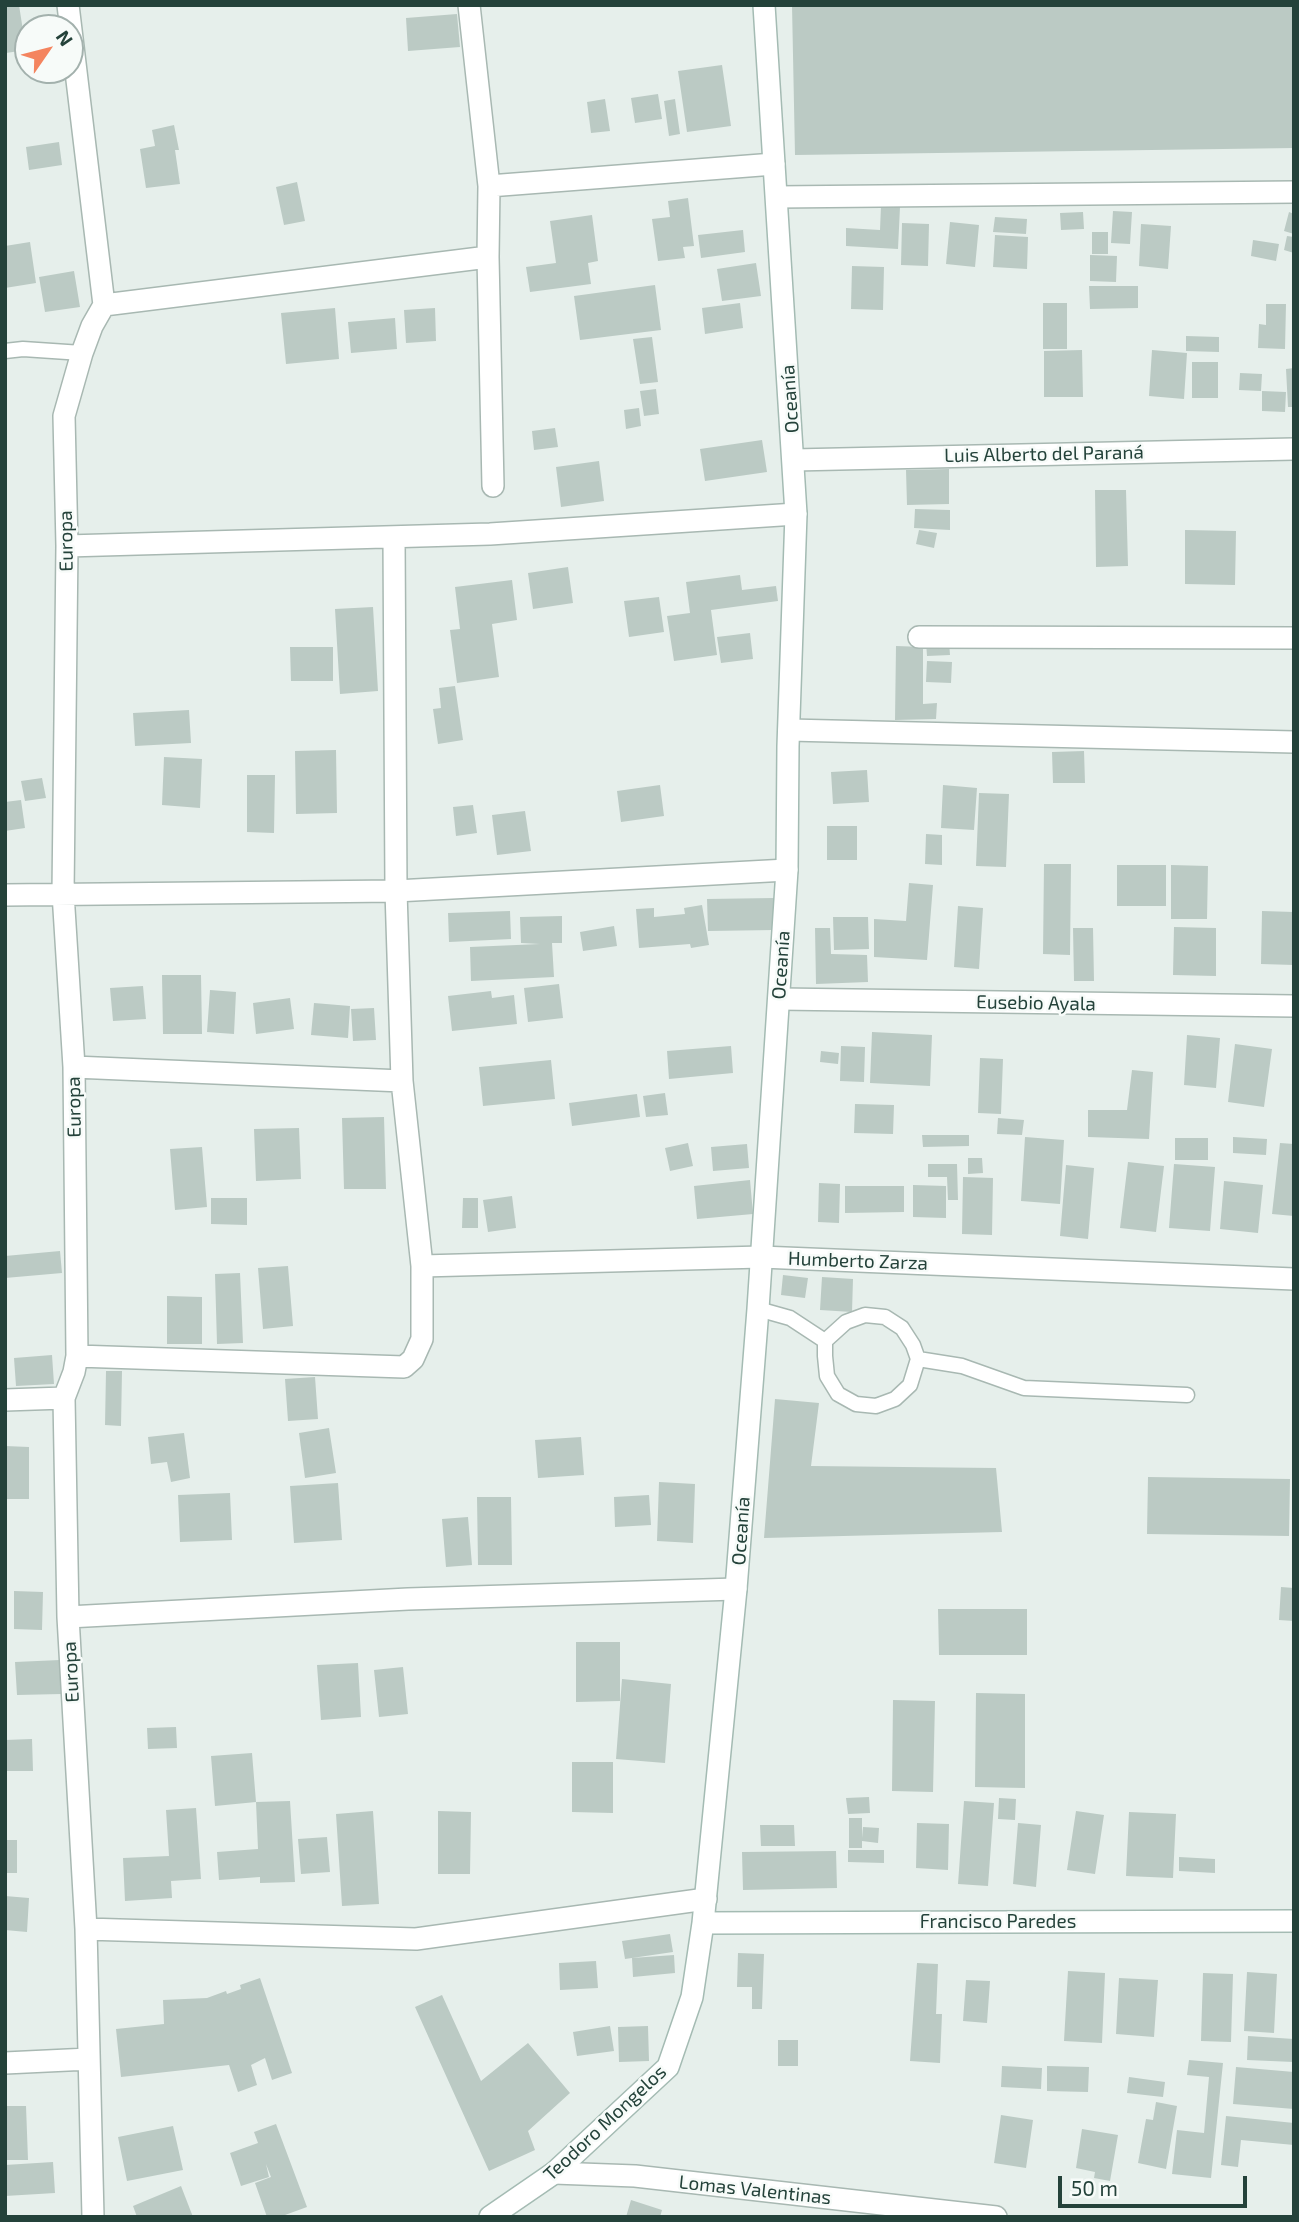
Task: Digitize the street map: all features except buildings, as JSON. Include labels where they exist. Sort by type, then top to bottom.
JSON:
[{"type":"street","points":[[68,5],[104,305],[488,257]]},
{"type":"street","points":[[469,5],[489,186],[493,485]]},
{"type":"street","name":"Oceanía","points":[[703,1923],[736,1589],[758,1309],[787,870],[796,514],[764,5]]},
{"type":"street","points":[[489,186],[774,164]]},
{"type":"street","points":[[777,197],[1294,192]]},
{"type":"street","name":"Europa","points":[[93,2217],[86,1928],[68,1617],[64,1398],[77,1356],[74,1067],[63,893],[67,546],[64,416],[82,353],[92,326],[104,305]]},
{"type":"street","name":"Luis Alberto del Paraná","points":[[794,460],[1294,449]]},
{"type":"street","points":[[67,546],[490,534],[796,514]]},
{"type":"street","points":[[77,1356],[404,1367],[413,1359],[422,1339],[422,1266],[402,1081],[396,891],[394,537]]},
{"type":"street","points":[[919,637],[1294,638]]},
{"type":"street","points":[[789,730],[1294,742]]},
{"type":"street","points":[[5,895],[396,891],[787,870]]},
{"type":"street","name":"Eusebio Ayala","points":[[779,999],[1294,1006]]},
{"type":"street","points":[[74,1067],[402,1081]]},
{"type":"street","name":"Humberto Zarza","points":[[422,1266],[761,1257],[1294,1279]]},
{"type":"street","points":[[5,1400],[64,1398]]},
{"type":"street","points":[[68,1617],[408,1599],[736,1589]]},
{"type":"street","points":[[86,1928],[416,1939],[706,1899]]},
{"type":"street","name":"Francisco Paredes","points":[[703,1923],[1294,1921]]},
{"type":"street","name":"Teodoro Mongelos","points":[[490,2217],[554,2174],[668,2067],[692,1997],[703,1923]]},
{"type":"street","points":[[5,2063],[89,2059]]},
{"type":"street","name":"Lomas Valentinas","points":[[554,2174],[635,2176],[996,2217]]},
{"type":"lane","points":[[5,351],[23,349],[82,353]]},
{"type":"lane","points":[[758,1309],[790,1318],[825,1341]]},
{"type":"lane","points":[[865,1315],[885,1317],[902,1328],[918,1359],[909,1385],[895,1399],[876,1406],[856,1404],[838,1394],[827,1376],[825,1341],[846,1322],[865,1315]]},
{"type":"lane","points":[[918,1359],[962,1366],[1024,1388],[1187,1395]]}]
